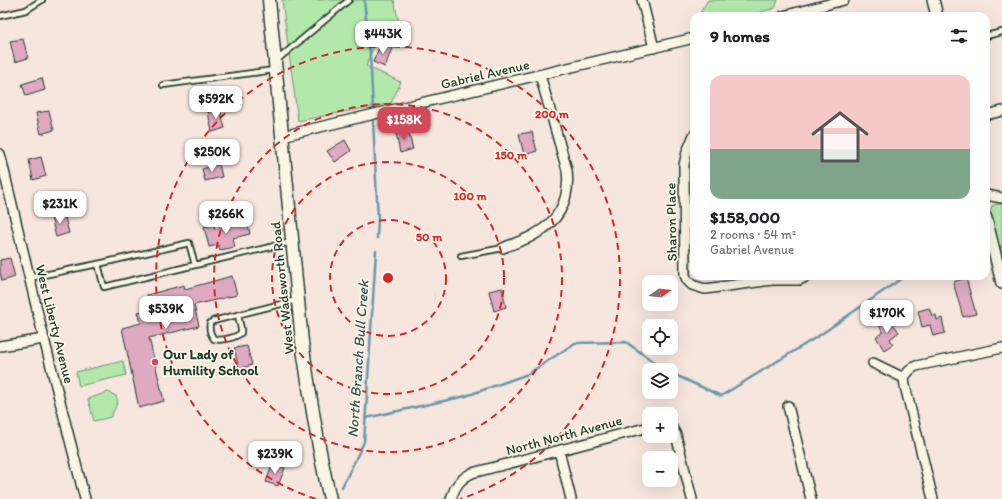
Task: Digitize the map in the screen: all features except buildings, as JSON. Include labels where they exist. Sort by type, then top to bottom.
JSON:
[{"type":"main road","name":"West Wadsworth Road","points":[[269,0],[298,300],[308,384],[330,499]]},
{"type":"street","points":[[642,0],[654,48]]},
{"type":"street","points":[[798,12],[844,0]]},
{"type":"street","points":[[933,0],[936,12]]},
{"type":"street","name":"Gabriel Avenue","points":[[282,136],[690,39]]},
{"type":"street","points":[[503,248],[536,234],[546,227],[556,216],[567,196],[569,184],[567,170],[540,75]]},
{"type":"street","points":[[990,113],[1002,111]]},
{"type":"street","name":"Sharon Place","points":[[690,145],[684,165],[685,275],[687,280],[698,288],[705,290],[772,280],[798,280]]},
{"type":"street","name":"West Liberty Avenue","points":[[0,154],[84,499]]},
{"type":"street","points":[[990,196],[1002,198]]},
{"type":"street","points":[[990,234],[1001,279]]},
{"type":"street","points":[[0,346],[44,339]]},
{"type":"street","points":[[933,499],[904,378],[907,372],[916,366],[1002,348]]},
{"type":"street","points":[[873,362],[904,378]]},
{"type":"street","points":[[788,406],[811,499]]},
{"type":"street","name":"North North Avenue","points":[[452,499],[458,483],[472,473],[642,429]]},
{"type":"street","points":[[678,443],[692,499]]},
{"type":"street","points":[[559,451],[571,499]]},
{"type":"lane","points":[[0,16],[26,10],[42,0]]},
{"type":"lane","points":[[163,85],[275,66],[349,0]]},
{"type":"lane","points":[[990,35],[1002,32]]},
{"type":"lane","points":[[98,264],[104,287],[293,241]]},
{"type":"lane","points":[[29,278],[189,243],[194,265]]},
{"type":"lane","points":[[461,256],[503,248]]},
{"type":"lane","points":[[238,315],[241,333],[237,336],[218,340],[211,336],[209,326],[210,323],[238,315],[298,300]]},
{"type":"green space","points":[[282,0],[394,0],[402,38],[376,41],[366,66],[401,82],[391,103],[298,121]]},
{"type":"green space","points":[[708,0],[778,0],[775,8],[762,12],[700,12]]},
{"type":"green space","points":[[1002,204],[1002,259],[990,211],[992,206]]},
{"type":"green space","points":[[123,361],[126,375],[79,386],[76,372]]},
{"type":"green space","points":[[108,392],[116,396],[118,401],[111,417],[94,421],[88,399]]},
{"type":"waterway","name":"North Branch Bull Creek","points":[[364,0],[370,54],[373,108]]},
{"type":"waterway","name":"North Branch Bull Creek","points":[[373,121],[378,219],[377,238]]},
{"type":"waterway","name":"North Branch Bull Creek","points":[[342,487],[364,442],[376,251]]},
{"type":"waterway","points":[[678,376],[721,396],[820,335],[899,280]]},
{"type":"waterway","points":[[366,418],[466,396],[528,374],[575,343],[626,342],[655,363]]},
{"type":"place","name":"Our Lady of Humility School","points":[[155,362]]}]
